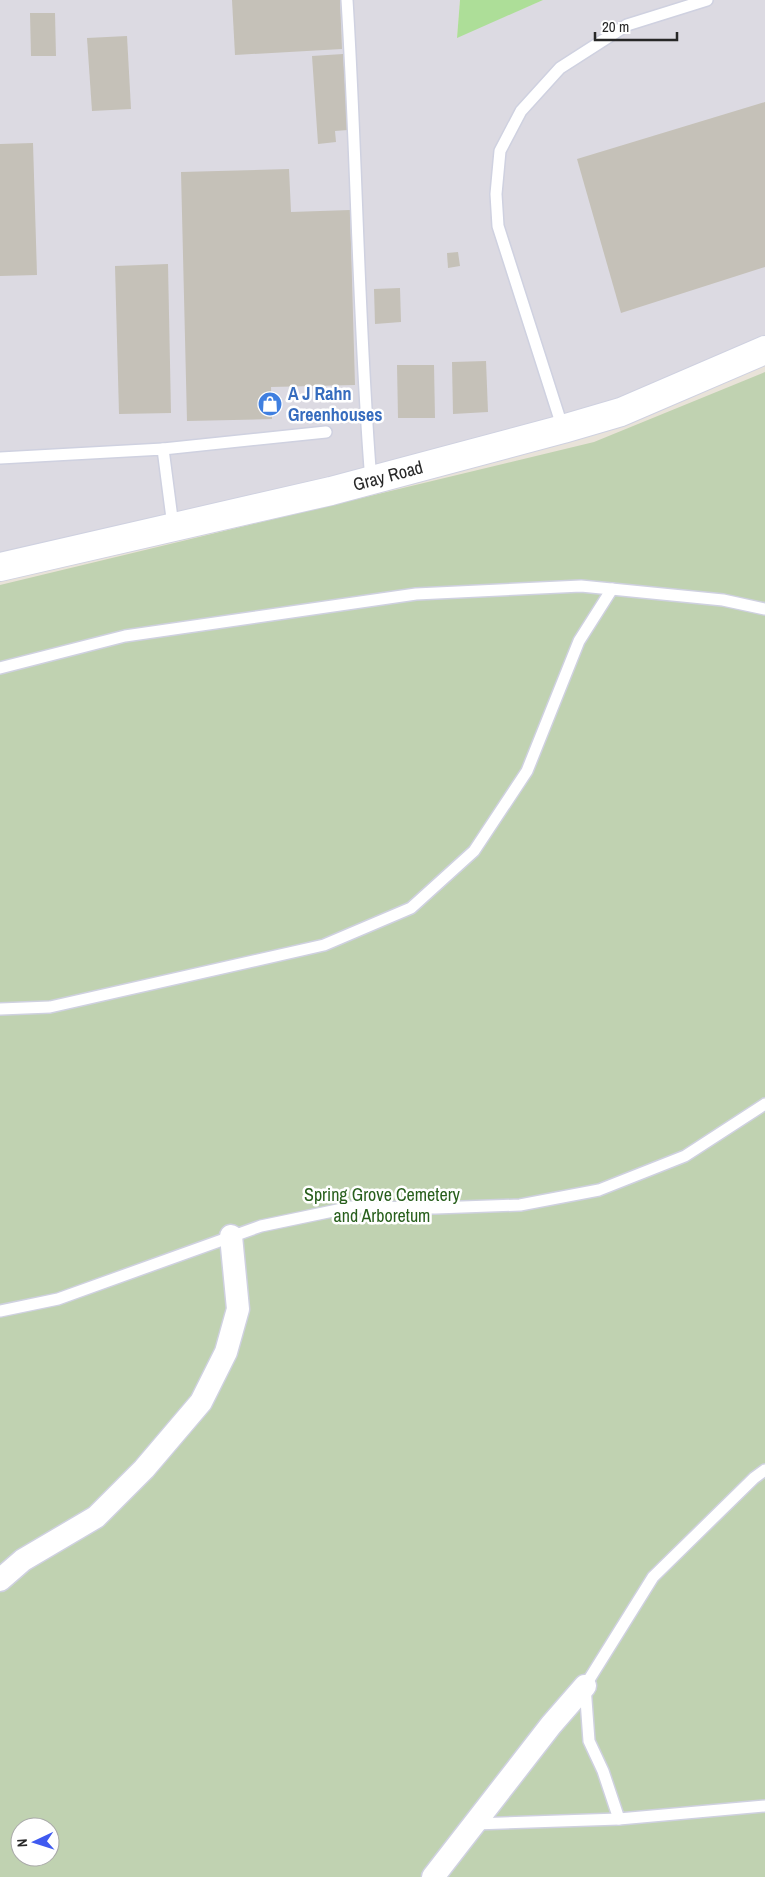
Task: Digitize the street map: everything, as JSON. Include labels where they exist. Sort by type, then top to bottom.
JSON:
[{"type":"street","name":"Gray Road","points":[[0,567],[371,481],[563,429],[621,412],[765,350]]},
{"type":"street","points":[[0,1580],[22,1560],[96,1517],[144,1469],[201,1402],[226,1352],[238,1309],[232,1236]]},
{"type":"street","points":[[433,1877],[551,1725],[585,1686]]},
{"type":"lane","points":[[347,0],[355,139],[363,380],[371,481]]},
{"type":"lane","points":[[563,429],[498,226],[496,194],[500,151],[521,111],[560,68],[627,25],[707,0]]},
{"type":"lane","points":[[0,458],[163,449],[326,432]]},
{"type":"lane","points":[[163,449],[173,526]]},
{"type":"lane","points":[[0,668],[125,636],[416,594],[581,586],[723,600],[765,609]]},
{"type":"lane","points":[[0,1008],[50,1007],[324,945],[411,908],[474,851],[527,771],[579,641],[612,589]]},
{"type":"lane","points":[[0,1311],[58,1299],[261,1226],[352,1207],[435,1208],[520,1205],[599,1190],[685,1156],[765,1104]]},
{"type":"lane","points":[[619,1819],[603,1771],[589,1741],[585,1686],[654,1577],[754,1478],[765,1470]]},
{"type":"lane","points":[[475,1824],[619,1819],[765,1806]]},
{"type":"shaded area","points":[[0,0],[460,0],[457,37],[543,0],[765,0],[765,350],[621,412],[0,567]]},
{"type":"green space","points":[[460,0],[543,0],[457,38]]},
{"type":"green space","name":"Spring Grove Cemetery and Arboretum","points":[[765,372],[765,1877],[0,1877],[0,585],[594,442]]},
{"type":"building","points":[[232,0],[340,0],[342,49],[235,55]]},
{"type":"building","points":[[30,13],[55,13],[56,56],[31,56]]},
{"type":"building","points":[[127,36],[131,109],[92,111],[87,38]]},
{"type":"building","points":[[343,54],[348,130],[335,131],[336,142],[318,144],[312,56]]},
{"type":"building","points":[[765,102],[765,267],[621,313],[577,159]]},
{"type":"building","points":[[33,143],[37,275],[0,276],[0,144]]},
{"type":"building","points":[[289,169],[291,212],[350,210],[355,385],[271,387],[272,419],[187,421],[181,172]]},
{"type":"building","points":[[458,252],[460,266],[448,268],[447,253]]},
{"type":"building","points":[[168,264],[171,413],[119,414],[115,266]]},
{"type":"building","points":[[400,288],[401,322],[375,324],[374,289]]},
{"type":"building","points":[[486,361],[488,412],[453,414],[452,362]]},
{"type":"building","points":[[397,365],[434,365],[435,418],[398,418]]},
{"type":"place","name":"A J Rahn Greenhouses","points":[[270,404]]}]
